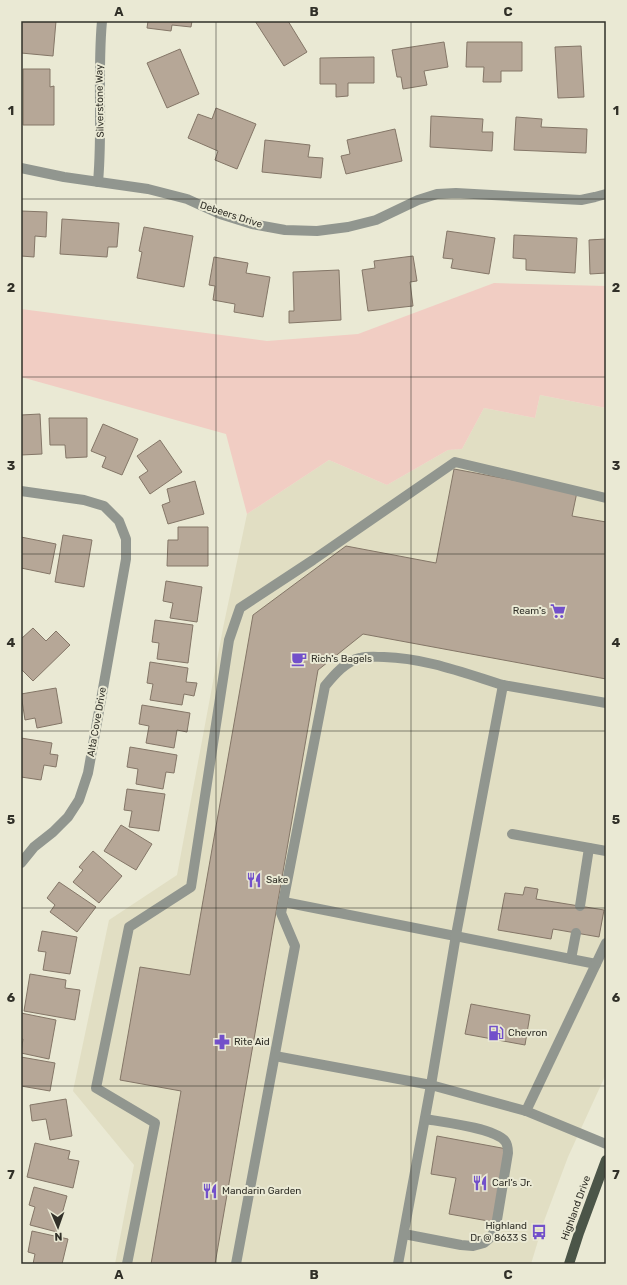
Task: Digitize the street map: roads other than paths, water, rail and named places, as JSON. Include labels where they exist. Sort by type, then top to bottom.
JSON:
[{"type":"main road","name":"Highland Drive","points":[[569,1264],[606,1160]]},
{"type":"street","name":"Silverstone Way","points":[[98,182],[100,158],[99,51],[102,21]]},
{"type":"street","name":"Debeers Drive","points":[[21,168],[64,177],[148,189],[186,199],[220,214],[252,224],[285,230],[311,231],[348,227],[376,220],[418,200],[437,194],[456,193],[581,200],[595,198],[606,194]]},
{"type":"street","points":[[127,1264],[156,1123],[96,1088],[129,927],[191,887],[229,640],[240,608],[313,560],[455,462],[606,498]]},
{"type":"street","name":"Alta Cove Drive","points":[[21,491],[84,500],[104,506],[119,522],[126,539],[126,558],[88,774],[79,800],[68,817],[53,832],[34,847],[21,863]]},
{"type":"street","points":[[236,1264],[295,946],[281,913],[325,686],[346,664],[359,658],[370,656],[398,657],[429,663],[502,685],[606,703]]},
{"type":"street","points":[[398,1264],[502,685]]},
{"type":"street","points":[[512,834],[606,851]]},
{"type":"street","points":[[580,906],[589,848]]},
{"type":"street","points":[[284,902],[596,964]]},
{"type":"street","points":[[571,959],[576,933]]},
{"type":"street","points":[[526,1111],[606,943]]},
{"type":"street","points":[[275,1056],[431,1085],[526,1111],[606,1144]]},
{"type":"street","points":[[404,1234],[440,1242],[473,1246],[484,1243],[490,1238],[494,1232],[498,1213],[508,1158],[508,1148],[506,1142],[496,1134],[425,1119]]},
{"type":"place","name":"Ream's","points":[[558,611]]},
{"type":"place","name":"Rich's Bagels","points":[[299,659]]},
{"type":"place","name":"Sake","points":[[254,880]]},
{"type":"place","name":"Chevron","points":[[496,1033]]},
{"type":"place","name":"Rite Aid","points":[[222,1042]]},
{"type":"place","name":"Carl's Jr.","points":[[480,1183]]},
{"type":"place","name":"Mandarin Garden","points":[[210,1191]]},
{"type":"place","name":"Highland Dr @ 8633 S","points":[[539,1232]]}]
